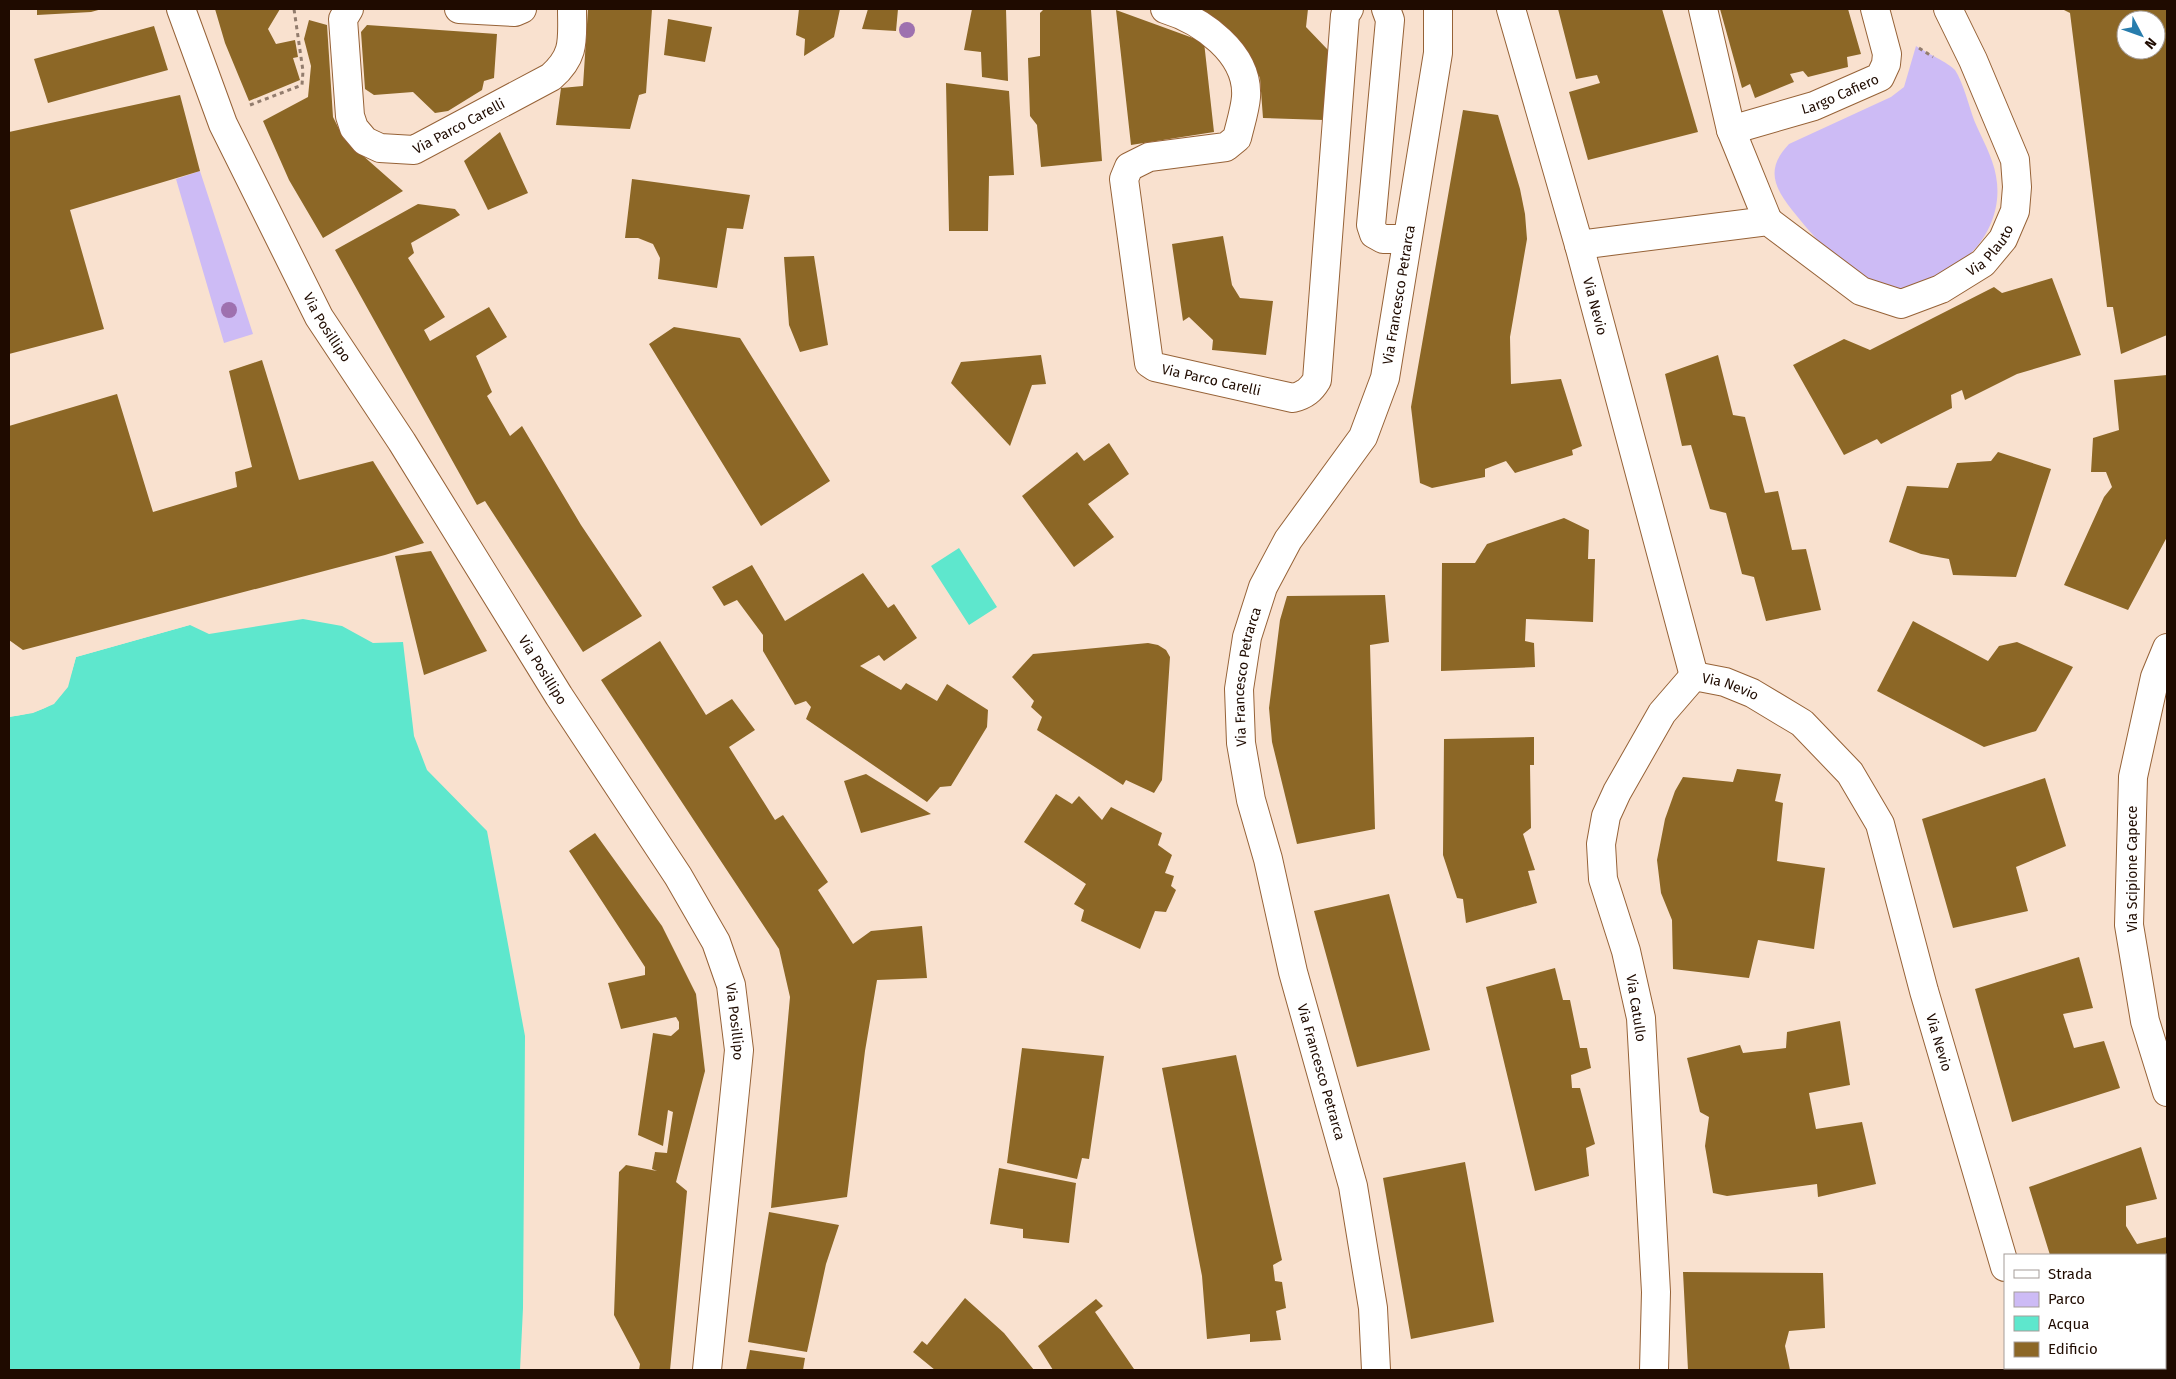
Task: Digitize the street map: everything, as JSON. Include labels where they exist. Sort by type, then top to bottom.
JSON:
[{"type":"street","name":"Via Posillipo","points":[[181,9],[223,124],[320,317],[402,442],[559,696],[678,876],[716,942],[731,985],[739,1050],[707,1370]]},
{"type":"street","name":"Via Parco Carelli","points":[[349,9],[344,19],[350,116],[354,128],[365,141],[380,148],[414,150],[551,77],[561,68],[572,50],[572,9]]},
{"type":"street","points":[[459,9],[515,12],[522,9]]},
{"type":"street","name":"Via Parco Carelli","points":[[1165,9],[1192,20],[1216,36],[1231,53],[1244,75],[1246,96],[1237,138],[1234,143],[1226,147],[1149,157],[1129,167],[1124,179],[1149,364],[1293,398],[1303,395],[1312,389],[1318,380],[1344,15],[1349,9]]},
{"type":"street","points":[[1386,9],[1390,20],[1371,225],[1374,234],[1383,239],[1406,239]]},
{"type":"street","name":"Via Francesco Petrarca","points":[[1376,1370],[1373,1308],[1353,1186],[1293,972],[1268,859],[1251,800],[1241,743],[1239,689],[1247,637],[1263,587],[1288,540],[1363,436],[1386,378],[1406,239],[1438,53],[1438,9]]},
{"type":"street","name":"Via Nevio","points":[[1511,9],[1578,244],[1694,676],[1725,682],[1752,693],[1802,723],[1850,773],[1880,824],[1924,991],[2004,1264]]},
{"type":"street","points":[[1578,244],[1768,221],[1731,130],[1703,9]]},
{"type":"street","name":"Largo Cafiero","points":[[1731,130],[1814,106],[1880,77],[1886,64],[1887,54],[1875,9]]},
{"type":"street","name":"Via Plauto","points":[[1768,221],[1861,291],[1901,304],[1940,289],[1982,263],[1988,257],[2003,239],[2015,211],[2017,187],[2015,160],[1973,60],[1948,9]]},
{"type":"street","name":"Via Scipione Capece","points":[[2167,648],[2155,677],[2133,777],[2129,924],[2145,1020],[2167,1092]]},
{"type":"street","name":"Via Catullo","points":[[1654,1370],[1656,1292],[1641,1018],[1626,951],[1603,879],[1601,844],[1606,816],[1616,792],[1662,713],[1694,676]]},
{"type":"path","points":[[249,105],[302,85],[304,71],[294,9]]},
{"type":"path","points":[[1914,54],[1916,46],[1939,60]]},
{"type":"green space","points":[[1916,46],[1948,64],[1958,75],[1974,120],[1990,154],[1996,176],[1996,207],[1986,234],[1977,247],[1955,267],[1925,283],[1898,292],[1892,292],[1879,289],[1865,282],[1824,247],[1785,201],[1777,185],[1775,169],[1777,161],[1789,144],[1891,97],[1904,87]]},
{"type":"green space","points":[[200,171],[253,334],[224,343],[176,179]]},
{"type":"water","points":[[959,548],[997,607],[969,625],[931,566]]},
{"type":"water","points":[[303,619],[342,626],[373,643],[403,642],[414,736],[427,770],[487,831],[525,1036],[523,1308],[520,1370],[9,1370],[9,717],[37,711],[55,701],[62,694],[67,684],[76,657],[190,625],[209,634]]},
{"type":"pier","points":[[189,623],[193,624],[76,657],[68,687],[54,704],[33,713],[9,717],[9,714],[32,711],[53,702],[66,685],[75,655]]},
{"type":"building","points":[[37,9],[102,9],[91,12],[37,15]]},
{"type":"building","points":[[215,9],[280,9],[268,29],[276,44],[295,40],[298,57],[293,58],[300,80],[249,101],[225,43]]},
{"type":"building","points":[[588,9],[652,9],[646,93],[639,95],[630,129],[556,125],[561,88],[583,86]]},
{"type":"building","points":[[799,9],[840,9],[834,37],[804,56],[805,39],[796,35]]},
{"type":"building","points":[[868,9],[898,9],[896,31],[862,29]]},
{"type":"building","points":[[972,9],[1006,9],[1008,81],[982,77],[981,52],[964,50]]},
{"type":"building","points":[[1044,9],[1091,10],[1102,161],[1041,167],[1037,125],[1030,116],[1028,58],[1040,56],[1040,13]]},
{"type":"building","points":[[1197,9],[1308,9],[1306,27],[1328,50],[1324,120],[1263,118],[1260,78],[1248,54],[1217,22]]},
{"type":"building","points":[[1558,9],[1662,9],[1698,132],[1588,160],[1569,92],[1600,83],[1597,75],[1576,79]]},
{"type":"building","points":[[1720,9],[1848,9],[1861,54],[1847,57],[1848,67],[1808,77],[1803,71],[1790,74],[1794,82],[1755,98],[1750,84],[1742,88]]},
{"type":"building","points":[[2062,9],[2167,9],[2167,335],[2121,354],[2113,307],[2107,307],[2070,13]]},
{"type":"building","points":[[1116,10],[1204,42],[1214,132],[1131,145]]},
{"type":"building","points":[[668,19],[712,27],[705,62],[664,55]]},
{"type":"building","points":[[309,20],[327,25],[333,117],[344,139],[403,191],[323,238],[289,180],[263,121],[308,97],[311,66],[304,39]]},
{"type":"building","points":[[367,25],[497,34],[494,78],[484,81],[482,90],[448,111],[435,113],[413,92],[374,95],[365,89],[361,32]]},
{"type":"building","points":[[154,26],[168,70],[48,103],[34,59]]},
{"type":"building","points":[[946,83],[1009,91],[1014,175],[989,176],[988,231],[949,231]]},
{"type":"building","points":[[180,95],[200,171],[70,210],[104,329],[9,354],[9,132]]},
{"type":"building","points":[[1463,110],[1498,115],[1520,189],[1525,214],[1527,239],[1510,337],[1511,384],[1561,379],[1582,446],[1572,450],[1573,455],[1515,473],[1506,461],[1485,469],[1485,477],[1432,488],[1420,483],[1411,407]]},
{"type":"building","points":[[500,132],[528,193],[488,210],[464,161]]},
{"type":"building","points":[[632,179],[750,195],[743,229],[727,228],[717,288],[658,279],[660,258],[653,244],[638,238],[625,238]]},
{"type":"building","points":[[418,204],[455,209],[460,215],[411,243],[414,253],[408,258],[445,317],[424,330],[430,341],[489,307],[507,337],[476,356],[492,392],[487,396],[510,436],[522,426],[581,525],[642,616],[583,652],[485,501],[477,505],[335,250]]},
{"type":"building","points":[[1223,236],[1232,285],[1240,298],[1273,301],[1266,355],[1212,350],[1213,340],[1189,317],[1183,321],[1172,244]]},
{"type":"building","points":[[814,256],[828,345],[800,352],[789,325],[784,257]]},
{"type":"building","points":[[2052,278],[2081,355],[2017,374],[1965,400],[1962,390],[1951,395],[1952,408],[1881,444],[1877,439],[1844,455],[1793,365],[1844,339],[1870,350],[1994,287],[2002,293]]},
{"type":"building","points":[[674,327],[740,338],[830,481],[761,526],[649,344]]},
{"type":"building","points":[[1041,355],[1046,384],[1032,385],[1010,446],[951,383],[961,362]]},
{"type":"building","points":[[1718,355],[1733,415],[1745,417],[1765,493],[1778,491],[1792,550],[1806,549],[1821,610],[1766,621],[1754,577],[1742,574],[1726,513],[1710,509],[1691,445],[1682,446],[1665,374]]},
{"type":"building","points":[[262,360],[299,480],[373,461],[424,543],[385,555],[23,650],[9,640],[9,426],[117,394],[153,512],[237,487],[235,472],[252,467],[229,371]]},
{"type":"building","points":[[2167,375],[2167,537],[2128,610],[2064,585],[2104,497],[2112,487],[2106,472],[2091,472],[2093,438],[2119,430],[2114,380]]},
{"type":"building","points":[[1109,443],[1129,474],[1088,504],[1114,537],[1074,567],[1022,496],[1077,452],[1084,461]]},
{"type":"building","points":[[1998,452],[2051,469],[2016,577],[1953,575],[1949,559],[1921,554],[1889,542],[1907,486],[1948,488],[1957,463],[1991,461]]},
{"type":"building","points":[[1564,518],[1589,530],[1588,559],[1595,559],[1593,622],[1526,619],[1525,641],[1534,643],[1535,667],[1441,671],[1442,563],[1475,563],[1487,544]]},
{"type":"building","points":[[431,551],[487,651],[424,675],[395,556]]},
{"type":"building","points":[[752,565],[785,621],[863,573],[888,608],[894,604],[917,638],[884,661],[879,655],[860,666],[901,690],[906,683],[937,701],[947,684],[988,710],[987,727],[951,786],[940,787],[927,802],[806,719],[811,707],[806,701],[795,705],[763,651],[763,635],[737,600],[724,606],[712,587]]},
{"type":"building","points":[[1385,595],[1389,642],[1370,645],[1375,829],[1297,844],[1272,742],[1269,708],[1280,620],[1287,596]]},
{"type":"building","points":[[1913,621],[1988,661],[1999,646],[2017,642],[2073,667],[2036,731],[1984,747],[1877,691]]},
{"type":"building","points":[[660,641],[706,715],[732,699],[755,730],[729,747],[775,820],[783,815],[828,882],[818,890],[853,944],[871,931],[922,926],[927,978],[877,980],[865,1051],[847,1197],[771,1208],[790,997],[779,949],[601,680]]},
{"type":"building","points":[[1148,643],[1158,645],[1166,650],[1170,657],[1162,780],[1154,793],[1126,780],[1123,785],[1037,730],[1042,717],[1031,707],[1034,701],[1012,677],[1033,654]]},
{"type":"building","points":[[1534,737],[1534,765],[1530,765],[1531,828],[1523,834],[1535,870],[1528,871],[1537,903],[1466,923],[1463,899],[1457,898],[1443,855],[1444,739]]},
{"type":"building","points":[[1737,769],[1781,774],[1775,801],[1783,803],[1777,861],[1825,868],[1814,949],[1758,940],[1749,978],[1673,969],[1672,920],[1661,893],[1657,860],[1665,819],[1675,791],[1683,777],[1733,782]]},
{"type":"building","points":[[866,774],[931,814],[861,833],[844,781]]},
{"type":"building","points":[[2045,778],[2066,846],[2016,867],[2028,911],[1953,928],[1922,819]]},
{"type":"building","points":[[1056,794],[1072,804],[1079,796],[1102,820],[1111,807],[1162,833],[1158,845],[1172,855],[1165,873],[1174,876],[1171,886],[1176,890],[1166,912],[1155,911],[1140,949],[1081,921],[1084,910],[1074,904],[1086,884],[1024,842]]},
{"type":"building","points":[[595,833],[662,926],[696,994],[705,1071],[676,1182],[687,1191],[670,1370],[639,1370],[640,1364],[614,1315],[619,1172],[626,1165],[657,1171],[652,1169],[655,1152],[667,1153],[673,1112],[668,1110],[663,1146],[638,1135],[653,1033],[671,1036],[679,1029],[679,1022],[676,1017],[621,1029],[608,983],[645,975],[645,967],[569,851]]},
{"type":"building","points":[[1389,894],[1430,1050],[1357,1067],[1314,911]]},
{"type":"building","points":[[2079,957],[2093,1008],[2063,1014],[2074,1048],[2104,1041],[2120,1088],[2012,1122],[1975,989]]},
{"type":"building","points":[[1555,968],[1563,1000],[1570,1000],[1580,1048],[1587,1048],[1591,1068],[1571,1075],[1572,1088],[1580,1088],[1595,1144],[1586,1148],[1589,1176],[1535,1191],[1486,987]]},
{"type":"building","points":[[1840,1021],[1850,1085],[1809,1093],[1816,1129],[1862,1122],[1876,1184],[1818,1197],[1817,1184],[1727,1196],[1713,1193],[1705,1146],[1709,1117],[1700,1112],[1687,1058],[1740,1045],[1743,1053],[1786,1048],[1787,1032]]},
{"type":"building","points":[[1022,1048],[1104,1056],[1089,1159],[1082,1158],[1077,1179],[1007,1163]]},
{"type":"building","points":[[1236,1055],[1282,1260],[1273,1265],[1275,1281],[1282,1282],[1286,1308],[1276,1311],[1281,1340],[1250,1342],[1250,1334],[1207,1339],[1202,1276],[1162,1068]]},
{"type":"building","points":[[2141,1147],[2157,1199],[2126,1206],[2126,1226],[2137,1244],[2167,1237],[2167,1290],[2166,1254],[2050,1254],[2029,1187]]},
{"type":"building","points":[[1465,1162],[1494,1322],[1411,1339],[1383,1178]]},
{"type":"building","points":[[999,1168],[1076,1183],[1069,1243],[1023,1238],[1023,1229],[990,1224]]},
{"type":"building","points":[[769,1212],[839,1225],[826,1264],[807,1352],[748,1342]]},
{"type":"building","points":[[1683,1272],[1823,1273],[1825,1328],[1789,1331],[1785,1346],[1790,1370],[1688,1370]]},
{"type":"building","points":[[965,1298],[1004,1333],[1034,1370],[935,1370],[913,1352],[922,1341],[927,1345]]},
{"type":"building","points":[[1096,1299],[1103,1306],[1095,1312],[1134,1369],[1053,1370],[1038,1346]]},
{"type":"building","points":[[750,1350],[805,1358],[803,1370],[746,1370]]},
{"type":"building","points":[[2166,1366],[2167,1370],[2144,1370],[2166,1369]]}]
